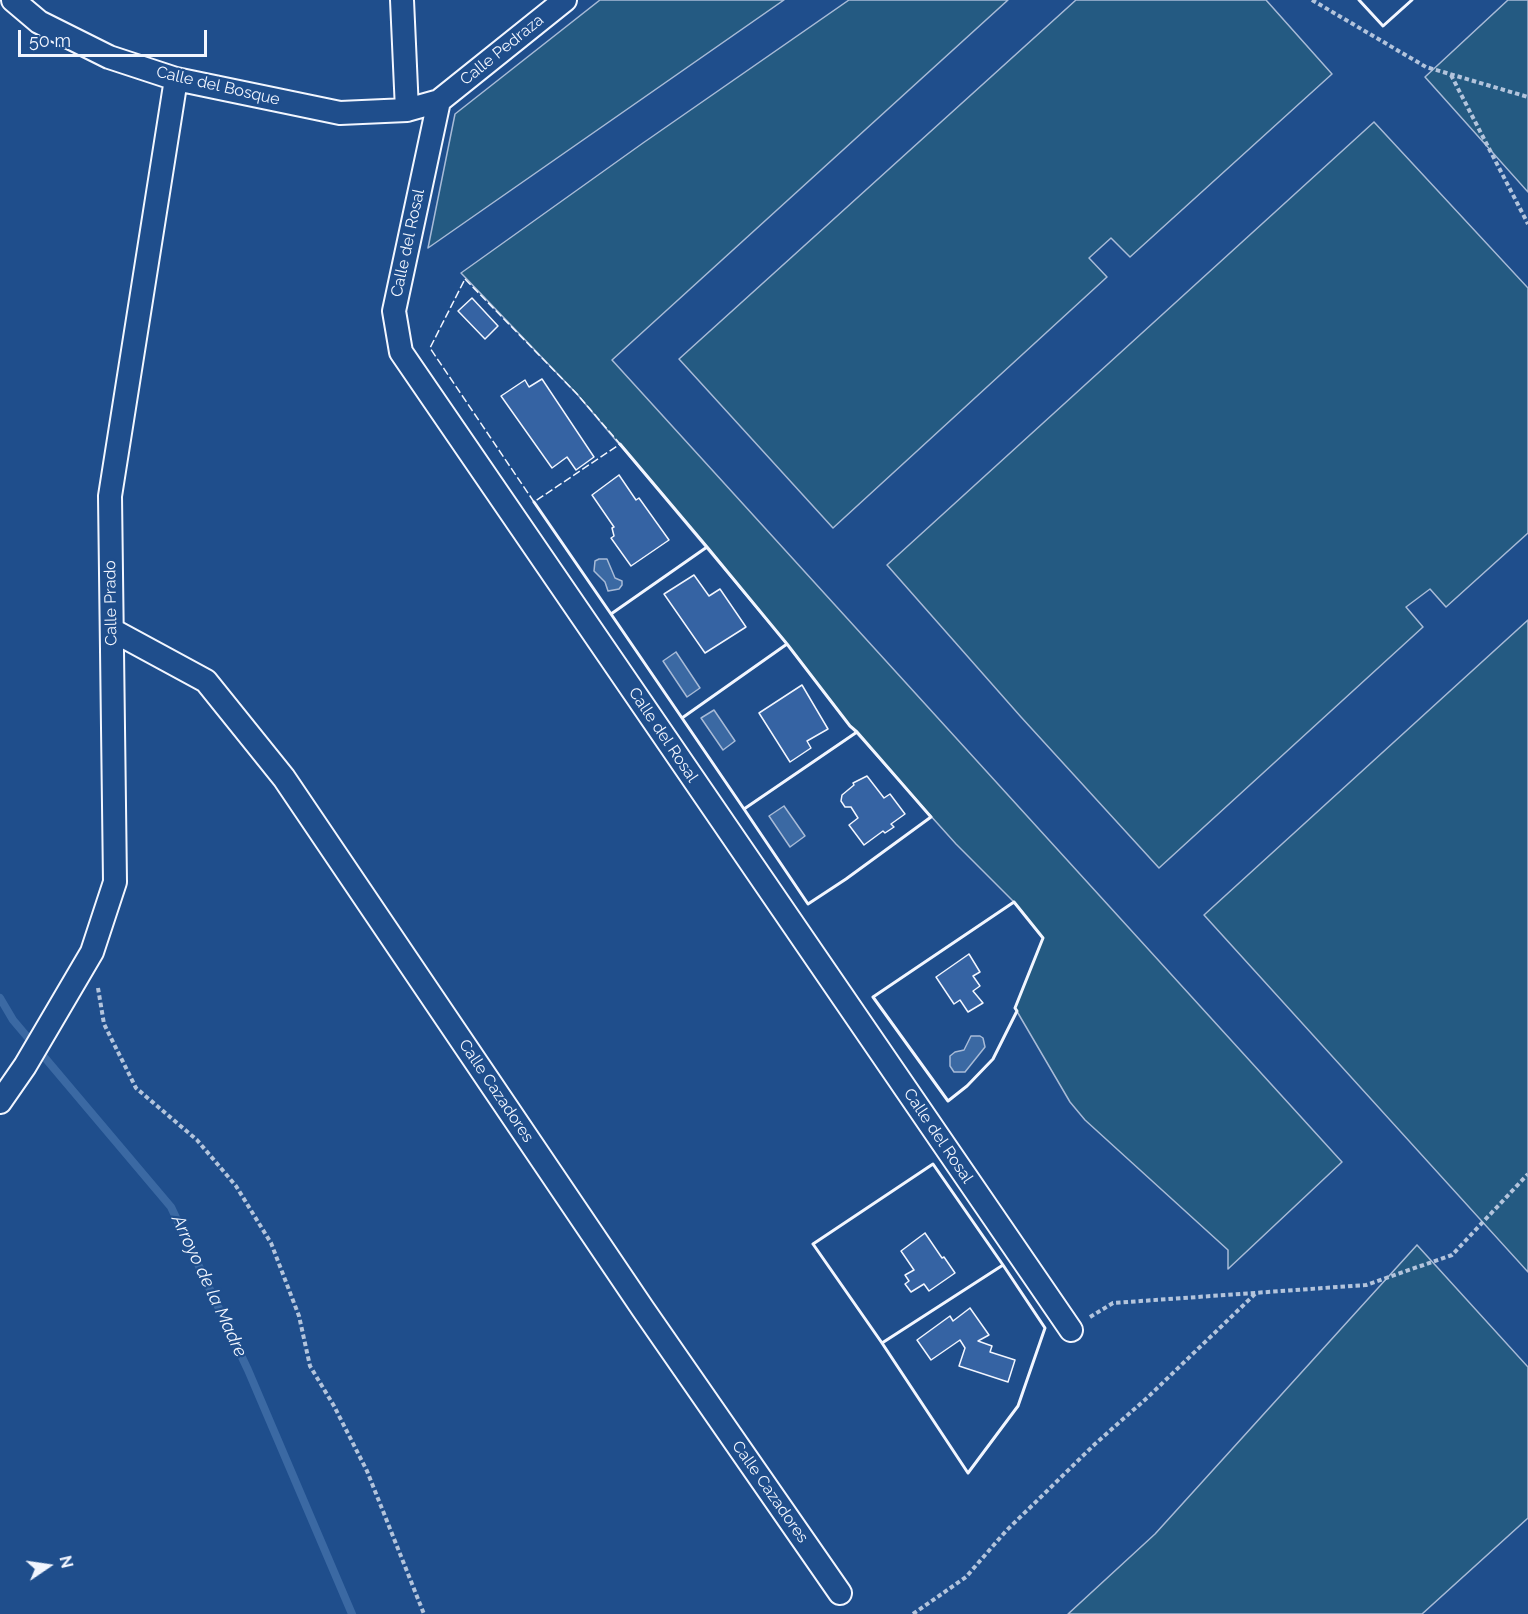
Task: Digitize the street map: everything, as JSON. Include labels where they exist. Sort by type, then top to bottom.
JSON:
[{"type":"street","name":"Calle del Bosque","points":[[13,0],[39,22],[109,57],[176,79],[340,113],[407,110],[439,101]]},
{"type":"street","points":[[402,0],[407,110]]},
{"type":"street","name":"Calle Pedraza","points":[[439,101],[566,0]]},
{"type":"street","name":"Calle Prado","points":[[0,1101],[25,1066],[92,952],[115,882],[110,496],[176,79]]},
{"type":"street","name":"Calle del Rosal","points":[[439,101],[394,311],[401,352],[1071,1330]]},
{"type":"street","name":"Calle Cazadores","points":[[112,630],[206,681],[285,778],[643,1309],[840,1593]]},
{"type":"path","points":[[1312,0],[1426,67],[1528,97]]},
{"type":"path","points":[[1450,74],[1528,224]]},
{"type":"path","points":[[92,952],[104,1024],[136,1088],[197,1140],[236,1186],[271,1243],[298,1317],[310,1365],[367,1471],[424,1614]]},
{"type":"path","points":[[1071,1330],[1113,1303],[1366,1285],[1452,1255],[1528,1174]]},
{"type":"path","points":[[913,1614],[966,1577],[1006,1531],[1256,1293]]},
{"type":"shaded area","points":[[600,0],[784,0],[428,248],[455,114]]},
{"type":"shaded area","points":[[849,0],[1008,0],[612,360],[1342,1162],[1228,1269],[1228,1250],[1085,1120],[1070,1102],[1015,1008],[1043,938],[1014,902],[956,844],[850,726],[787,644],[577,394],[461,273]]},
{"type":"shaded area","points":[[1076,0],[1266,0],[1332,74],[1130,257],[1111,238],[1089,258],[1107,277],[833,528],[679,359]]},
{"type":"shaded area","points":[[1508,0],[1528,0],[1528,192],[1425,77]]},
{"type":"shaded area","points":[[1374,122],[1528,288],[1528,533],[1446,607],[1430,589],[1406,607],[1423,627],[1159,868],[1021,717],[887,565]]},
{"type":"shaded area","points":[[607,559],[615,578],[622,581],[619,589],[608,591],[605,582],[594,571],[595,561]]},
{"type":"shaded area","points":[[1528,620],[1528,1272],[1204,915]]},
{"type":"shaded area","points":[[676,652],[700,688],[687,697],[663,661]]},
{"type":"shaded area","points":[[714,710],[735,741],[723,750],[701,718]]},
{"type":"shaded area","points":[[784,806],[805,836],[790,847],[769,816]]},
{"type":"shaded area","points":[[971,1036],[983,1038],[985,1047],[965,1072],[954,1072],[950,1066],[950,1056],[964,1050]]},
{"type":"shaded area","points":[[1417,1245],[1528,1367],[1528,1518],[1422,1614],[1068,1614],[1155,1534]]},
{"type":"building","points":[[472,298],[498,326],[485,339],[458,311]]},
{"type":"building","points":[[542,379],[594,457],[576,470],[567,457],[552,468],[501,396],[525,380],[529,387]]},
{"type":"building","points":[[619,475],[636,500],[639,498],[669,540],[631,566],[611,538],[614,536],[612,528],[614,527],[592,495]]},
{"type":"building","points":[[694,575],[709,596],[720,589],[746,627],[705,653],[664,594]]},
{"type":"building","points":[[802,685],[828,729],[807,741],[811,748],[790,762],[759,713]]},
{"type":"building","points":[[867,776],[884,798],[890,794],[905,814],[891,824],[894,827],[885,833],[883,831],[864,845],[849,825],[858,818],[851,807],[845,807],[841,801],[842,795],[854,785],[853,783]]},
{"type":"building","points":[[969,954],[980,972],[973,976],[980,986],[973,991],[983,1003],[968,1012],[960,1000],[954,1004],[936,977]]},
{"type":"building","points":[[925,1233],[955,1273],[929,1291],[924,1284],[911,1292],[905,1284],[909,1281],[905,1275],[914,1270],[901,1251]]},
{"type":"building","points":[[970,1308],[989,1335],[978,1341],[992,1346],[990,1352],[1015,1360],[1008,1382],[959,1366],[965,1348],[960,1340],[931,1360],[917,1340],[950,1316],[953,1321]]},
{"type":"waterway","name":"Arroyo de la Madre","points":[[0,998],[13,1020],[171,1207],[248,1370],[352,1614]]},
{"type":"fence","points":[[465,279],[577,394],[620,444],[534,502],[430,348],[465,279]]},
{"type":"wall","points":[[1359,0],[1383,26],[1412,0]]},
{"type":"wall","points":[[534,502],[611,614],[707,547],[620,444]]},
{"type":"wall","points":[[611,614],[682,718],[787,644],[707,547]]},
{"type":"wall","points":[[682,718],[744,809],[857,732],[787,644]]},
{"type":"wall","points":[[744,809],[808,904],[846,879],[931,817],[857,732]]},
{"type":"wall","points":[[1014,902],[1043,938],[1015,1008],[1017,1011],[993,1059],[967,1086],[948,1101],[873,997],[1014,902]]},
{"type":"wall","points":[[882,1343],[813,1244],[933,1164],[1003,1265],[1045,1328],[1018,1406],[968,1473],[882,1343],[1003,1265]]}]
